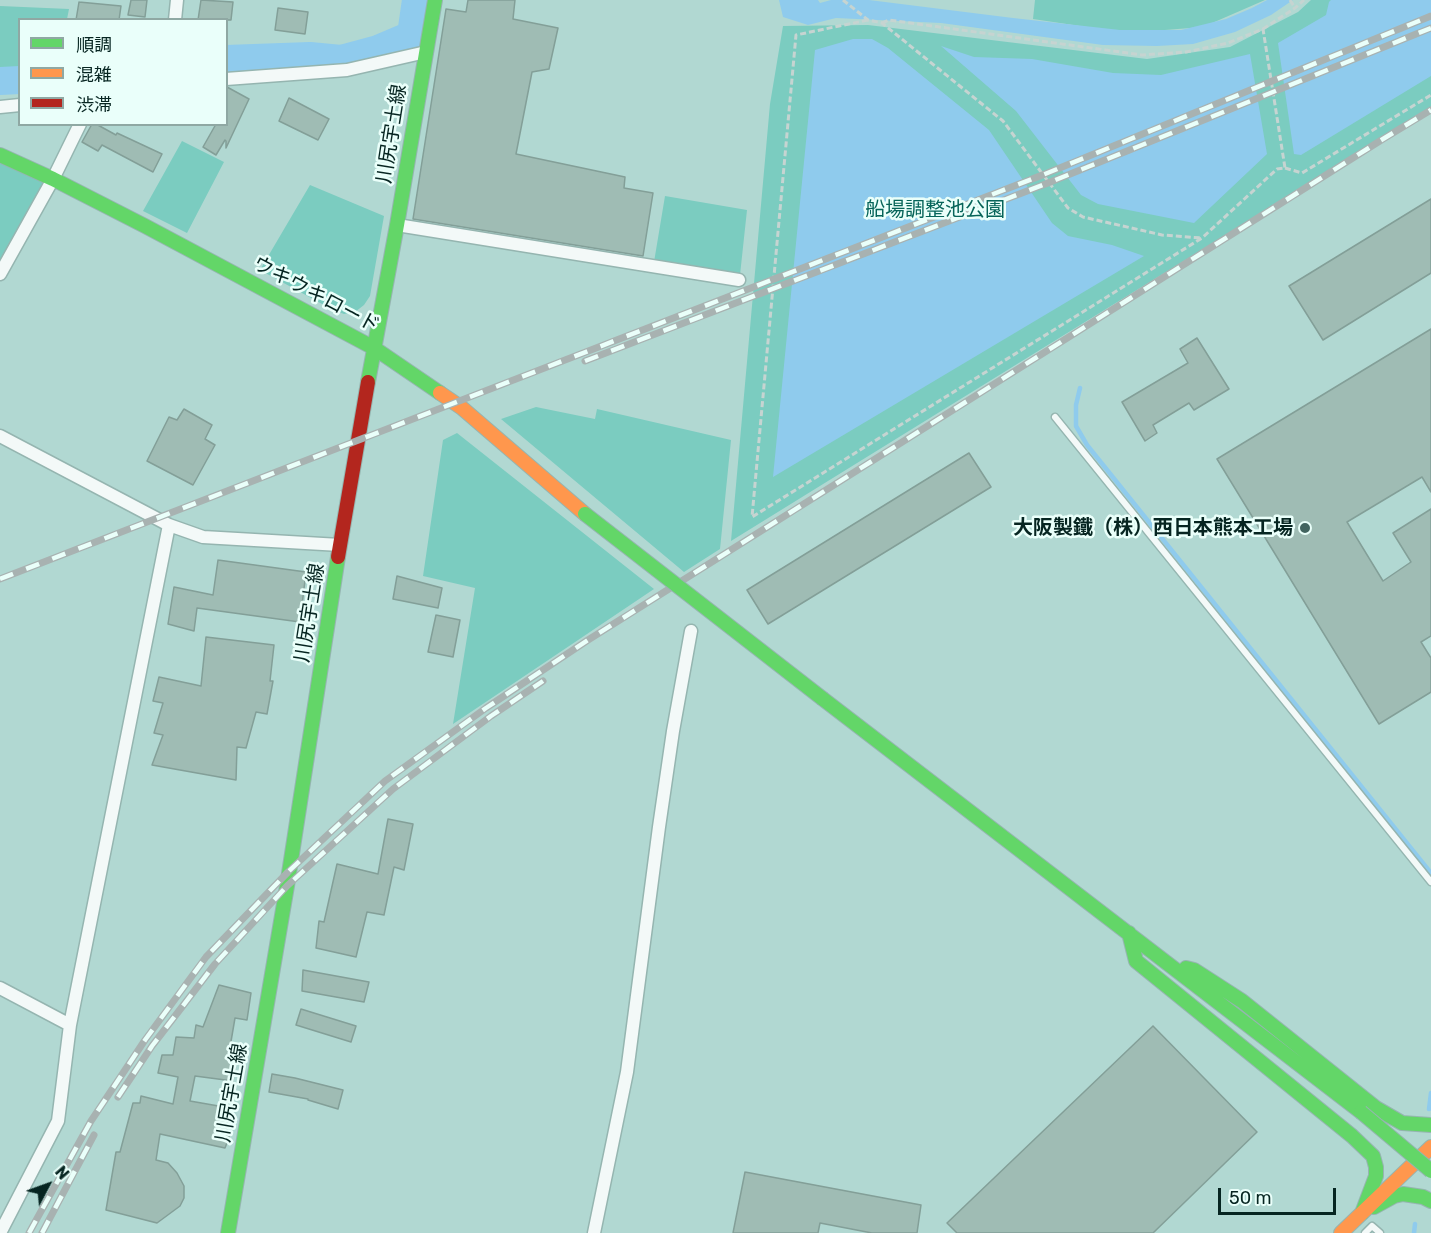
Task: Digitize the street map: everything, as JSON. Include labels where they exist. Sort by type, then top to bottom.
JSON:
[{"type":"street","points":[[175,18],[177,0]]},
{"type":"street","name":"川尻宇土線","points":[[228,1233],[287,886],[340,545],[435,0]]},
{"type":"street","points":[[228,79],[347,70],[426,52]]},
{"type":"street","points":[[0,107],[18,105]]},
{"type":"street","points":[[0,274],[53,179],[79,126]]},
{"type":"street","name":"ウキウキロード","points":[[0,155],[145,226],[374,348],[462,408],[585,514],[1360,1112],[1431,1171]]},
{"type":"street","points":[[397,225],[739,280]]},
{"type":"street","points":[[0,436],[170,525],[203,537],[340,545]]},
{"type":"street","points":[[0,1233],[58,1121],[70,1025],[170,525]]},
{"type":"street","points":[[594,1233],[627,1072],[660,817],[691,631]]},
{"type":"street","points":[[1129,933],[1136,961],[1343,1128],[1373,1156],[1376,1176],[1362,1213]]},
{"type":"street","points":[[1164,961],[1194,970],[1242,1000],[1377,1108],[1402,1123],[1431,1125]]},
{"type":"street","points":[[0,988],[70,1025]]},
{"type":"street","points":[[1345,1232],[1431,1147]]},
{"type":"street","points":[[1362,1213],[1394,1196],[1403,1194],[1423,1197],[1431,1201]]},
{"type":"lane","points":[[1055,417],[1431,882]]},
{"type":"lane","points":[[1365,1233],[1372,1226],[1380,1233]]},
{"type":"path","points":[[843,0],[868,20]]},
{"type":"path","points":[[882,23],[889,20],[1142,55],[1186,52],[1228,43],[1263,29],[1304,0]]},
{"type":"path","points":[[1291,2],[1295,8]]},
{"type":"path","points":[[1202,238],[1162,235],[1117,225],[1083,217],[1068,208],[1003,122],[882,23],[868,20],[795,35],[752,517],[1202,238],[1276,169],[1285,168],[1302,173],[1431,95]]},
{"type":"path","points":[[1263,29],[1285,168]]},
{"type":"green space","points":[[1035,0],[1265,0],[1203,27],[1127,33],[1033,19]]},
{"type":"green space","name":"船場調整池公園","points":[[1311,0],[1431,0],[1431,108],[731,541],[770,104],[783,26],[868,25],[1147,59],[1230,47],[1298,12]]},
{"type":"green space","points":[[0,6],[69,9],[67,18],[18,18],[18,71],[0,72]]},
{"type":"green space","points":[[182,141],[224,162],[187,233],[143,211]]},
{"type":"green space","points":[[0,163],[44,183],[0,262]]},
{"type":"green space","points":[[310,185],[384,216],[370,296],[355,312],[344,314],[333,310],[260,270]]},
{"type":"green space","points":[[665,196],[747,210],[740,275],[654,262]]},
{"type":"green space","points":[[536,407],[595,419],[597,409],[731,440],[720,549],[684,572],[501,419]]},
{"type":"green space","points":[[457,433],[654,589],[453,724],[475,588],[423,576],[443,440]]},
{"type":"water","points":[[779,0],[818,0],[820,3],[831,0],[869,0],[1120,30],[1181,30],[1226,19],[1267,0],[1293,0],[1271,15],[1235,32],[1193,44],[1157,46],[1103,45],[941,23],[836,18],[808,25],[783,17]]},
{"type":"water","points":[[1331,0],[1431,0],[1431,76],[1301,155],[1294,154],[1278,43],[1326,15]]},
{"type":"water","points":[[853,39],[872,39],[888,48],[989,130],[1052,223],[1068,236],[1112,245],[1144,256],[773,477],[815,50]]},
{"type":"water","points":[[941,46],[974,57],[1032,59],[1113,73],[1161,75],[1250,54],[1267,154],[1194,223],[1098,204],[1081,195],[1016,111]]},
{"type":"building","points":[[131,0],[147,0],[145,17],[128,15]]},
{"type":"building","points":[[201,0],[233,2],[231,20],[228,18],[198,18]]},
{"type":"building","points":[[468,0],[515,0],[513,19],[558,28],[549,69],[532,72],[516,154],[625,177],[624,188],[653,193],[643,256],[413,219],[446,9],[466,12]]},
{"type":"building","points":[[79,2],[121,6],[119,18],[76,18]]},
{"type":"building","points":[[278,8],[308,12],[305,34],[275,30]]},
{"type":"building","points":[[228,88],[249,99],[226,148],[225,140],[216,155],[203,147],[215,126],[228,126]]},
{"type":"building","points":[[289,98],[329,119],[318,140],[279,121]]},
{"type":"building","points":[[91,126],[100,126],[162,154],[153,172],[102,145],[98,151],[82,142]]},
{"type":"building","points":[[1431,199],[1431,273],[1323,340],[1289,286]]},
{"type":"building","name":"大阪製鐵（株）西日本熊本工場","points":[[1431,329],[1431,492],[1422,477],[1347,522],[1383,581],[1411,562],[1393,533],[1431,509],[1431,636],[1421,642],[1431,658],[1431,692],[1379,724],[1217,459]]},
{"type":"building","points":[[1197,338],[1229,389],[1194,410],[1189,403],[1153,425],[1157,433],[1145,441],[1122,402],[1188,363],[1180,349]]},
{"type":"building","points":[[184,409],[212,425],[205,439],[215,445],[193,485],[147,461],[169,417],[177,420]]},
{"type":"building","points":[[969,453],[991,487],[768,624],[747,590]]},
{"type":"building","points":[[218,560],[306,572],[300,622],[197,608],[194,631],[168,624],[174,587],[213,595]]},
{"type":"building","points":[[397,576],[442,588],[438,608],[393,599]]},
{"type":"building","points":[[436,615],[460,620],[453,657],[428,652]]},
{"type":"building","points":[[206,637],[274,645],[270,681],[273,681],[267,714],[256,712],[246,748],[237,747],[236,780],[152,765],[163,735],[154,733],[163,703],[153,701],[159,677],[201,686]]},
{"type":"building","points":[[388,819],[413,824],[404,870],[394,867],[384,915],[367,912],[356,957],[316,948],[319,921],[324,922],[337,864],[378,874]]},
{"type":"building","points":[[303,970],[369,982],[364,1002],[302,991]]},
{"type":"building","points":[[219,985],[251,993],[247,1020],[235,1018],[228,1059],[236,1060],[233,1081],[195,1076],[190,1101],[230,1108],[226,1135],[230,1135],[225,1148],[160,1134],[156,1160],[168,1163],[184,1186],[184,1198],[180,1206],[157,1223],[106,1210],[116,1152],[120,1152],[133,1103],[140,1103],[141,1096],[173,1104],[178,1077],[158,1073],[162,1055],[173,1055],[176,1037],[194,1038],[196,1025],[203,1027]]},
{"type":"building","points":[[301,1009],[356,1026],[351,1042],[296,1025]]},
{"type":"building","points":[[1153,1026],[1257,1132],[1153,1233],[957,1233],[947,1223]]},
{"type":"building","points":[[272,1074],[343,1090],[338,1109],[308,1099],[269,1092]]},
{"type":"building","points":[[745,1172],[921,1205],[917,1233],[872,1233],[820,1223],[818,1233],[733,1233]]},
{"type":"waterway","points":[[228,59],[310,56],[341,59],[378,49],[411,35],[416,0]]},
{"type":"waterway","points":[[0,81],[18,80]]},
{"type":"waterway","points":[[1080,388],[1076,405],[1076,426],[1087,445],[1431,873]]},
{"type":"waterway","points":[[1429,1109],[1431,1093]]},
{"type":"waterway","points":[[1414,1233],[1415,1224]]},
{"type":"railway","points":[[0,579],[1045,174],[1431,16]]},
{"type":"railway","points":[[585,361],[1048,183],[1431,28]]},
{"type":"railway","points":[[29,1233],[91,1121],[145,1040],[206,957],[288,872],[385,781],[486,708],[588,640],[1431,110]]},
{"type":"railway","points":[[118,1097],[152,1046],[215,964],[287,886],[393,789],[491,716],[543,681]]},
{"type":"railway","points":[[42,1233],[94,1135]]},
{"type":"traffic: fast","points":[[368,382],[435,0]]},
{"type":"traffic: fast","points":[[0,155],[145,226],[374,348],[440,393]]},
{"type":"traffic: fast","points":[[585,514],[823,699]]},
{"type":"traffic: fast","points":[[228,1233],[287,886],[338,557]]},
{"type":"traffic: fast","points":[[823,699],[1361,1112]]},
{"type":"traffic: fast","points":[[1129,933],[1136,961],[1352,1136],[1373,1156],[1376,1176],[1362,1213]]},
{"type":"traffic: fast","points":[[1186,968],[1194,970],[1242,1001],[1376,1108],[1402,1123],[1431,1125]]},
{"type":"traffic: fast","points":[[1361,1112],[1431,1171]]},
{"type":"traffic: fast","points":[[1374,1207],[1394,1196],[1403,1194],[1423,1197],[1431,1201]]},
{"type":"traffic: slow","points":[[440,393],[462,408],[585,514]]},
{"type":"traffic: slow","points":[[1341,1233],[1431,1147]]},
{"type":"traffic: jam","points":[[338,557],[368,382]]},
{"type":"place","name":"大阪製鐵（株）西日本熊本工場","points":[[1305,528]]}]
